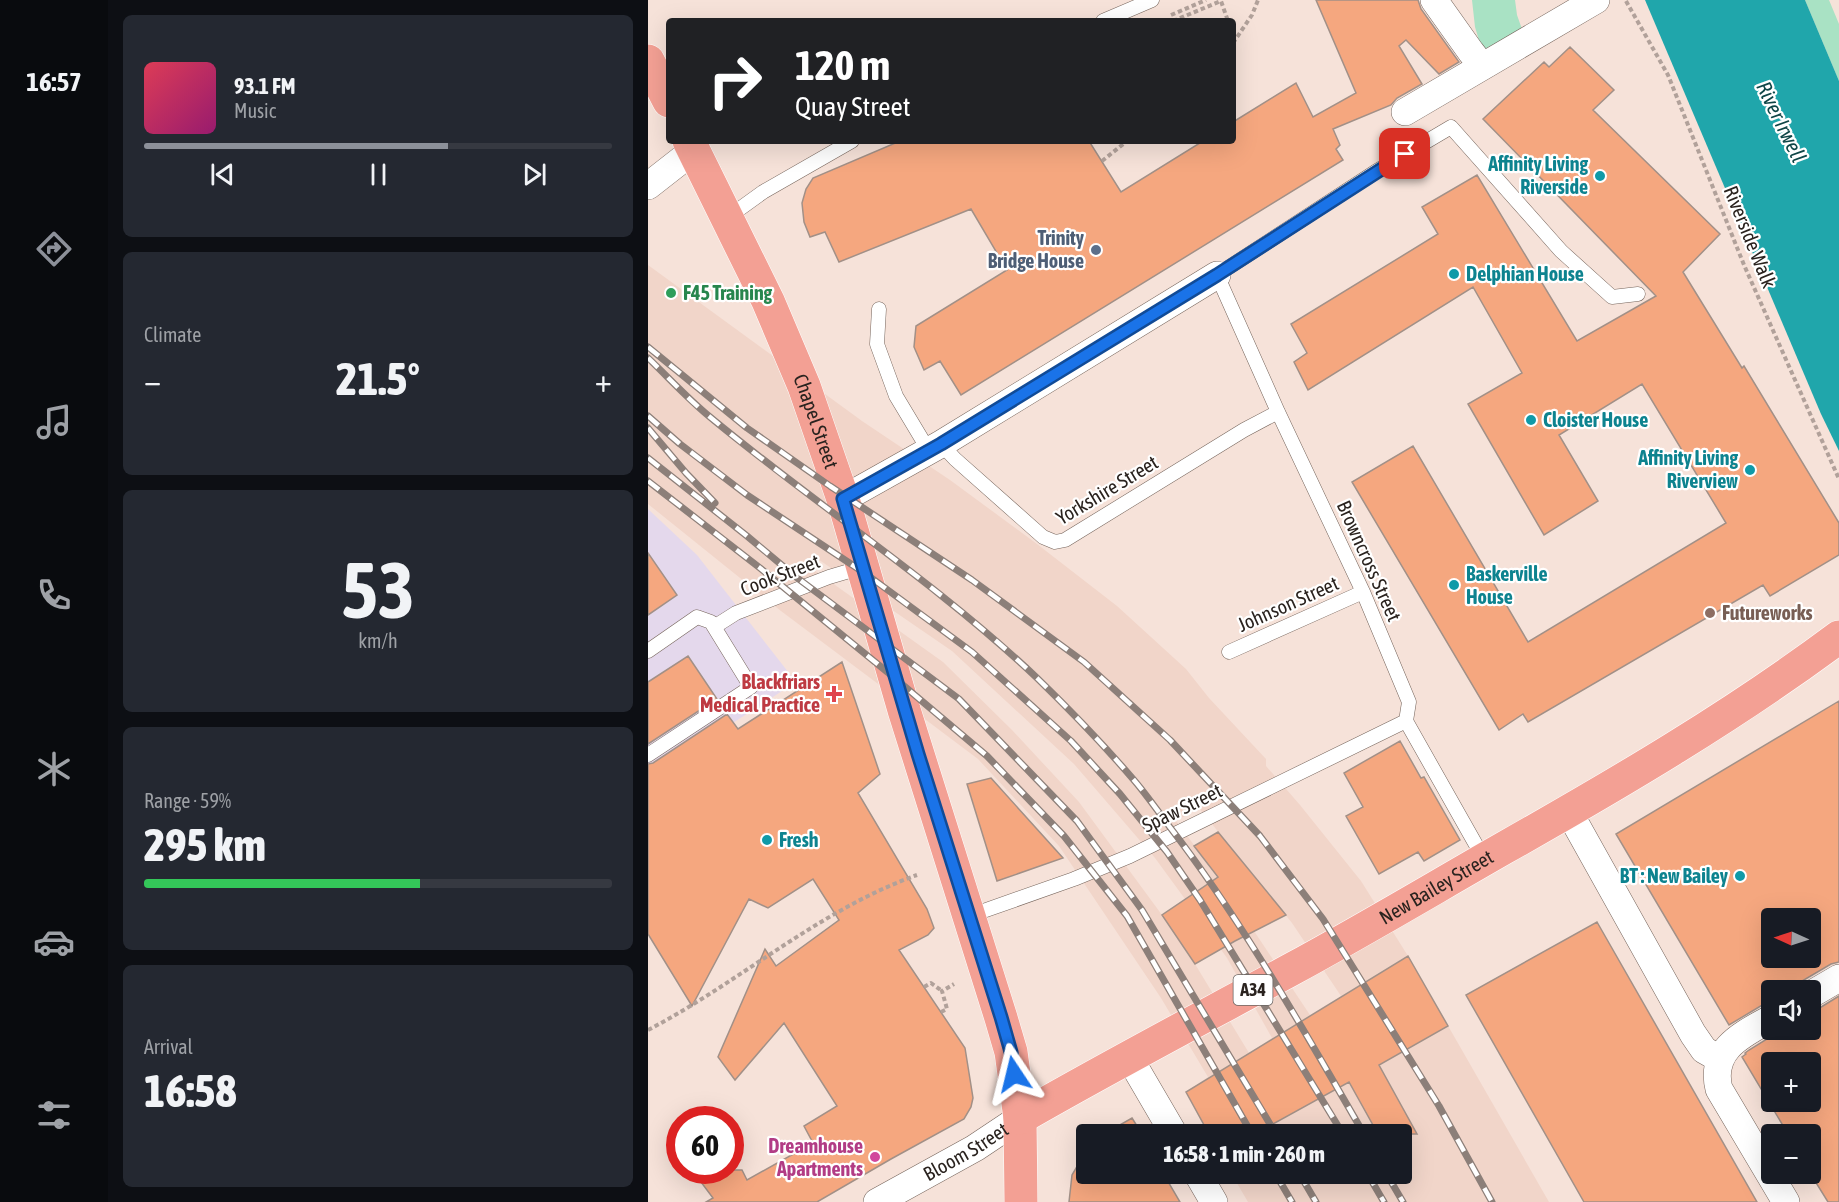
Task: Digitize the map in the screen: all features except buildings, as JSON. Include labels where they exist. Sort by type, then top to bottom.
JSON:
[{"type":"main road","points":[[648,60],[666,95]]},
{"type":"main road","name":"Chapel Street","points":[[692,145],[768,301],[804,386],[843,499],[918,754],[1011,1052],[1020,1118],[1021,1202]]},
{"type":"main road","name":"New Bailey Street","points":[[1020,1118],[1295,967],[1569,812],[1712,726],[1788,675],[1839,637]]},
{"type":"street","points":[[1434,0],[1482,66]]},
{"type":"street","points":[[1405,112],[1596,0]]},
{"type":"street","points":[[648,186],[692,145]]},
{"type":"street","points":[[843,499],[935,447],[1217,275]]},
{"type":"street","points":[[1569,812],[1693,1034],[1704,1050],[1720,1059]]},
{"type":"street","points":[[1821,989],[1839,978]]},
{"type":"street","points":[[1761,1024],[1738,1037],[1720,1059],[1717,1071],[1719,1089],[1786,1202]]},
{"type":"street","points":[[1129,1057],[1168,1124]]},
{"type":"street","name":"Bloom Street","points":[[877,1202],[975,1148],[1020,1118]]},
{"type":"street","points":[[1203,1184],[1214,1202]]},
{"type":"lane","points":[[1109,18],[1152,0]]},
{"type":"lane","points":[[1217,275],[1375,172],[1451,127],[1561,251],[1603,289],[1612,297],[1638,294]]},
{"type":"lane","points":[[727,218],[763,192],[847,144]]},
{"type":"lane","name":"Browncross Street","points":[[1217,275],[1278,412],[1363,592],[1409,702],[1406,721],[1484,860]]},
{"type":"lane","points":[[879,309],[877,344],[896,396],[935,447]]},
{"type":"lane","name":"Yorkshire Street","points":[[935,447],[955,459],[1043,537],[1055,542],[1065,540],[1234,436],[1278,412]]},
{"type":"lane","name":"Cook Street","points":[[714,627],[736,613],[829,577],[863,567]]},
{"type":"lane","name":"Johnson Street","points":[[1229,652],[1363,592]]},
{"type":"lane","points":[[648,651],[697,617],[711,622],[751,687],[648,754]]},
{"type":"lane","name":"Spaw Street","points":[[969,916],[1074,879],[1130,856],[1406,721]]},
{"type":"path","points":[[1166,17],[1206,0]]},
{"type":"path","points":[[1236,39],[1252,15],[1258,0]]},
{"type":"path","points":[[1180,18],[1221,1],[1227,18]]},
{"type":"path","name":"Riverside Walk","points":[[1630,8],[1668,75],[1744,265],[1839,479]]},
{"type":"path","points":[[1102,161],[1123,144]]},
{"type":"path","points":[[648,1029],[693,1004],[837,911],[899,881],[917,875]]},
{"type":"path","points":[[924,987],[931,983],[942,991],[947,1009],[941,1012]]},
{"type":"path","points":[[942,991],[954,984]]},
{"type":"shaded area","points":[[648,265],[862,421],[950,480],[1037,544],[1117,606],[1186,669],[1209,698],[1266,759],[1266,766],[1361,881],[1408,956],[1549,1202],[1248,1202],[1237,1184],[1412,1184],[1412,1124],[1204,1124],[1186,1092],[1208,1077],[1161,998],[1059,846],[978,759],[781,611],[648,504]],"holes":[[[812,555],[952,651],[1074,764],[1155,858],[1227,958],[1272,1038],[1249,1053],[1162,915],[1079,802],[1012,730],[943,662],[807,565]],[[1199,808],[1292,923],[1341,996],[1310,1015],[1218,877],[1176,821]]]},
{"type":"shaded area","points":[[648,509],[697,555],[796,682],[648,778]]},
{"type":"green space","points":[[1472,0],[1515,0],[1523,32],[1484,57],[1475,27]]},
{"type":"green space","points":[[1805,0],[1829,0],[1839,24],[1839,81]]},
{"type":"water","name":"River Irwell","points":[[1645,0],[1805,0],[1839,81],[1839,451],[1821,414]]},
{"type":"railway","points":[[648,347],[747,428],[972,580],[1084,662],[1170,740],[1260,836],[1323,919],[1439,1106],[1492,1202]]},
{"type":"railway","points":[[648,358],[710,417],[958,609],[1037,678],[1098,740],[1142,790],[1222,900],[1271,977],[1358,1124]]},
{"type":"railway","points":[[648,416],[680,444],[747,495],[866,574],[972,652],[1071,741],[1120,794],[1167,852],[1200,900],[1337,1124]]},
{"type":"railway","points":[[648,428],[715,503]]},
{"type":"railway","points":[[648,458],[796,577],[959,699],[1077,821],[1142,910],[1270,1124]]},
{"type":"railway","points":[[648,481],[760,568],[987,756],[1064,836],[1127,916],[1246,1124]]},
{"type":"railway","points":[[1281,1184],[1292,1202]]},
{"type":"railway","points":[[1305,1184],[1316,1202]]},
{"type":"railway","points":[[1373,1184],[1384,1202]]},
{"type":"railway","points":[[1392,1184],[1403,1202]]},
{"type":"place","name":"Affinity Living Riverside","points":[[1600,176]]},
{"type":"place","name":"Trinity Bridge House","points":[[1096,250]]},
{"type":"place","name":"Delphian House","points":[[1454,274]]},
{"type":"place","name":"F45 Training","points":[[671,293]]},
{"type":"place","name":"Cloister House","points":[[1531,420]]},
{"type":"place","name":"Affinity Living Riverview","points":[[1750,470]]},
{"type":"place","name":"Baskerville House","points":[[1454,585]]},
{"type":"place","name":"Futureworks","points":[[1710,613]]},
{"type":"place","name":"Blackfriars Medical Practice","points":[[834,694]]},
{"type":"place","name":"Fresh","points":[[767,840]]},
{"type":"place","name":"BT : New Bailey","points":[[1740,876]]},
{"type":"place","name":"Dreamhouse Apartments","points":[[875,1157]]},
{"type":"route","points":[[1014,1074],[1011,1052],[1001,1017],[918,754],[843,499],[941,444],[1217,275],[1405,154]]}]
